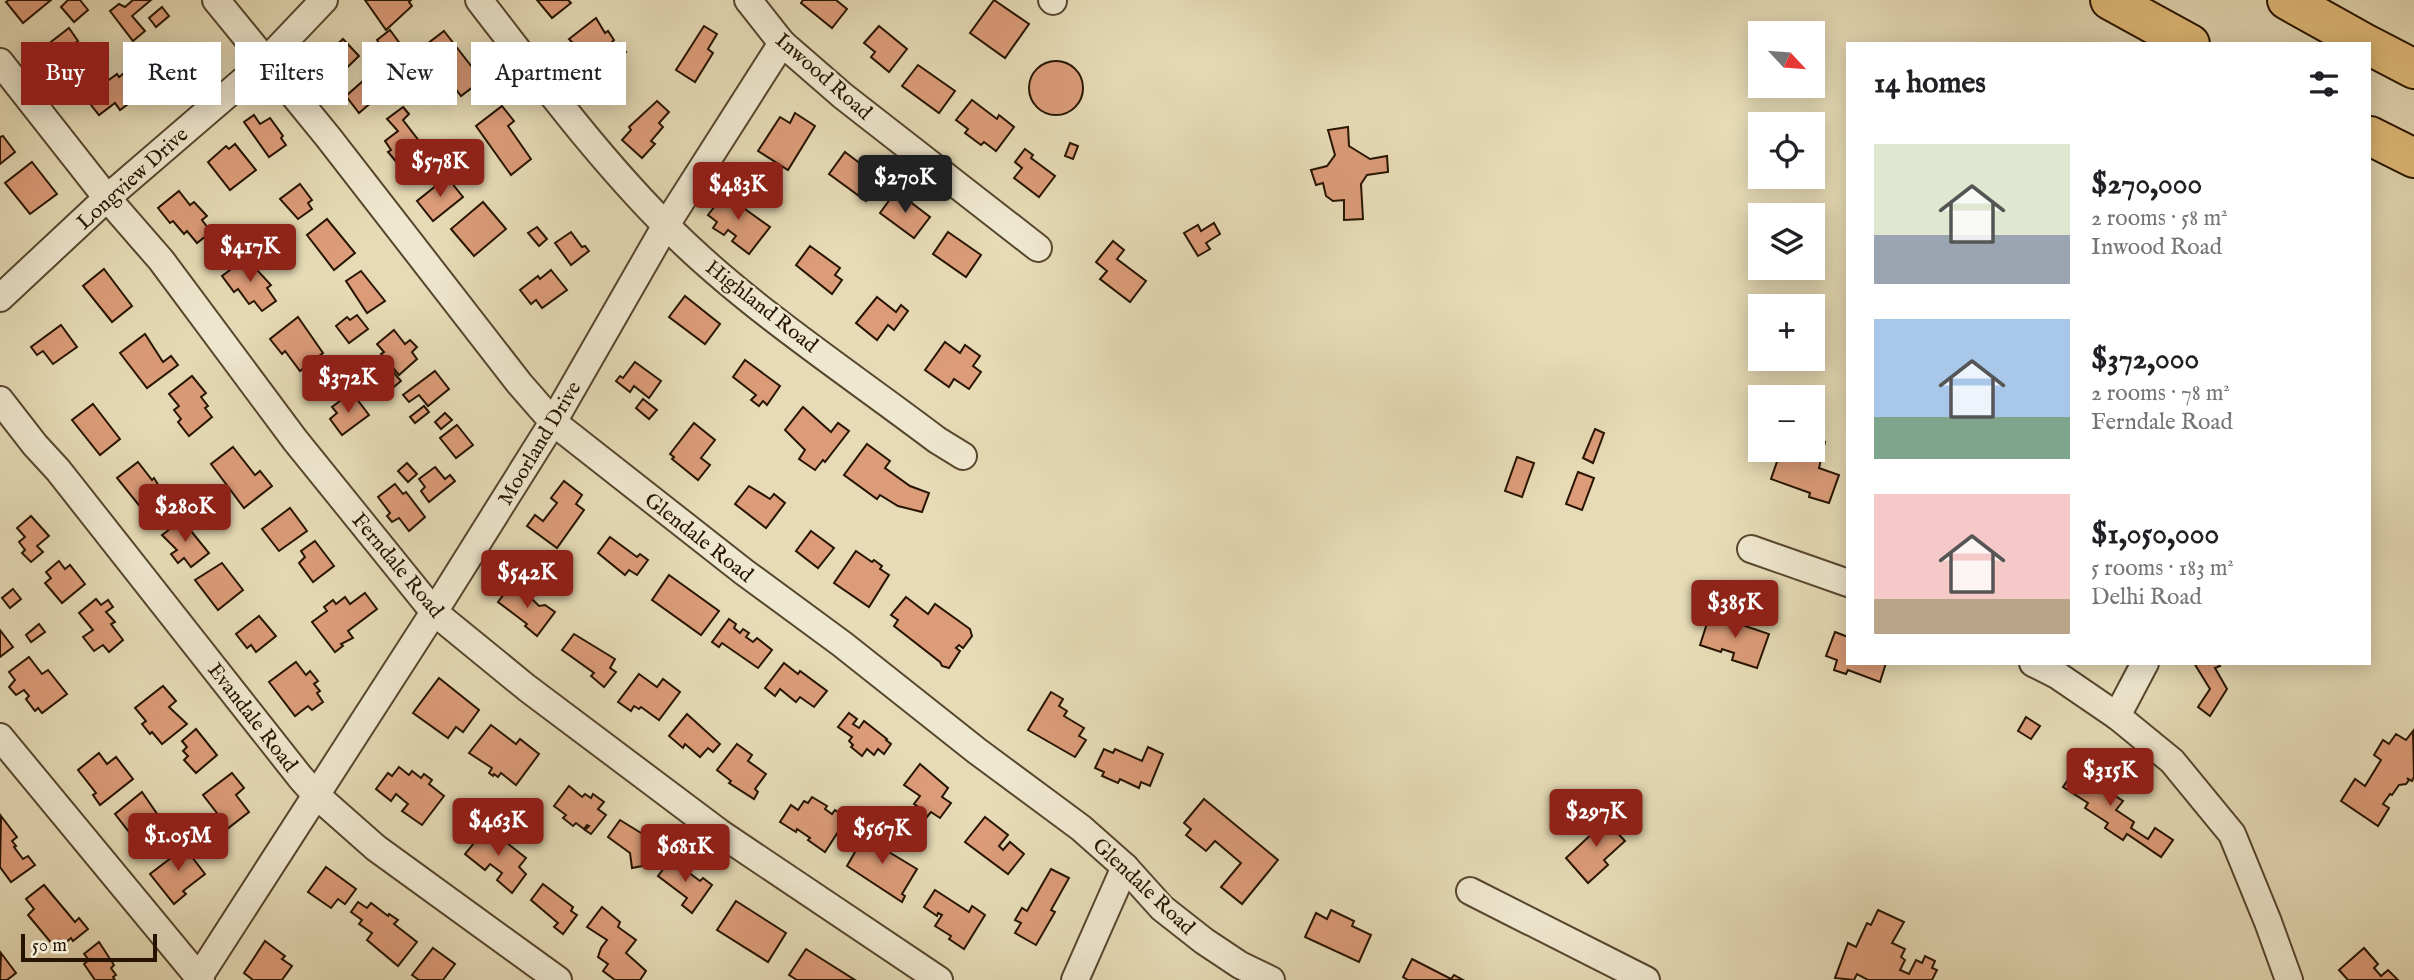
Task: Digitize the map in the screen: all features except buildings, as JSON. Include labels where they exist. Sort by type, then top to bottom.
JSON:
[{"type":"highway","points":[[2110,0],[2186,42]]},
{"type":"highway","points":[[2287,0],[2363,42]]},
{"type":"highway","points":[[2371,47],[2414,69]]},
{"type":"highway","points":[[2371,136],[2414,158]]},
{"type":"street","name":"Glendale Road","points":[[216,0],[249,42]]},
{"type":"street","name":"Longview Drive","points":[[283,42],[324,0]]},
{"type":"street","name":"Highland Road","points":[[479,0],[622,181],[686,245],[756,304],[937,440],[963,456]]},
{"type":"street","name":"Inwood Road","points":[[748,0],[782,43],[843,96],[1038,248]]},
{"type":"street","name":"Moorland Drive","points":[[199,979],[553,422],[666,225],[782,43]]},
{"type":"street","name":"Ferndale Road","points":[[0,62],[107,198],[161,260],[295,440],[434,612],[527,688],[720,833],[939,980]]},
{"type":"street","name":"Longview Drive","points":[[0,298],[107,198],[235,87]]},
{"type":"street","name":"Glendale Road","points":[[301,105],[519,383],[553,422],[744,572],[842,644],[976,751],[1081,828],[1125,867],[1162,908],[1204,941],[1240,965],[1271,980]]},
{"type":"street","name":"Evandale Road","points":[[0,400],[316,795],[376,848],[558,980]]},
{"type":"street","points":[[1751,549],[1846,582]]},
{"type":"street","points":[[2037,665],[2117,716],[2172,761],[2232,834],[2289,980]]},
{"type":"street","points":[[2117,716],[2144,665]]},
{"type":"street","points":[[0,737],[199,979]]},
{"type":"street","points":[[1075,980],[1125,867]]},
{"type":"street","points":[[1470,891],[1646,980]]}]
